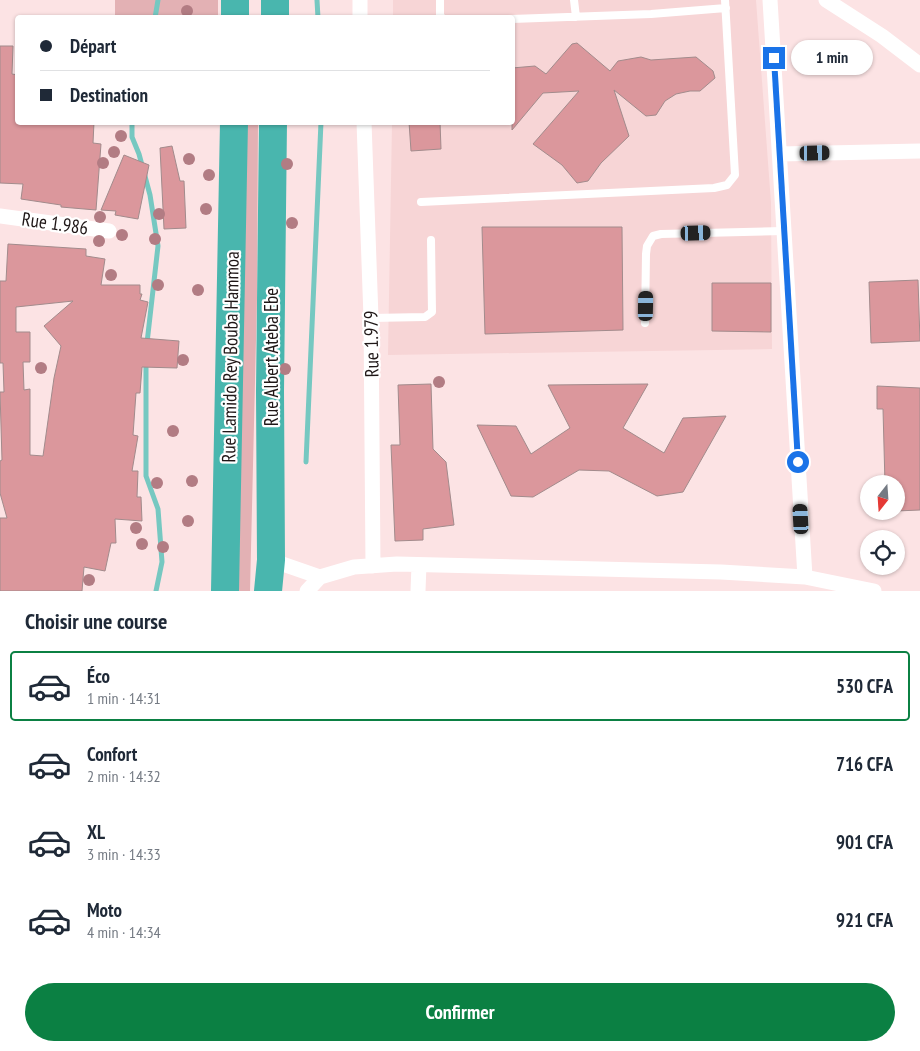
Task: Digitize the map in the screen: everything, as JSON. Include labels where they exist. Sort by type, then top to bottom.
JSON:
[{"type":"highway","points":[[235,0],[235,15]]},
{"type":"highway","points":[[275,0],[275,15]]},
{"type":"highway","name":"Rue Lamido Rey Bouba Hammoa","points":[[225,591],[234,125]]},
{"type":"highway","name":"Rue Albert Ateba Ebe","points":[[268,591],[271,560],[270,391],[273,125]]},
{"type":"street","points":[[360,0],[360,15]]},
{"type":"street","points":[[770,0],[805,577]]},
{"type":"street","points":[[826,0],[882,36],[920,65]]},
{"type":"street","name":"Rue 1.979","points":[[364,125],[371,318],[373,566]]},
{"type":"street","points":[[780,154],[920,151]]},
{"type":"street","name":"Rue 1.986","points":[[0,216],[110,231]]},
{"type":"street","points":[[271,560],[320,577]]},
{"type":"street","points":[[418,591],[419,565]]},
{"type":"street","points":[[307,591],[320,577],[354,568],[419,565],[721,572],[805,577],[874,591]]},
{"type":"lane","points":[[440,0],[440,15]]},
{"type":"lane","points":[[574,0],[576,17]]},
{"type":"lane","points":[[421,202],[714,188],[727,185],[735,175],[725,4],[576,17],[515,19]]},
{"type":"lane","points":[[645,322],[646,254],[649,241],[653,236],[784,231]]},
{"type":"lane","points":[[371,318],[424,317],[432,312],[431,240]]},
{"type":"shaded area","points":[[115,0],[218,0],[218,15],[115,15]]},
{"type":"shaded area","points":[[393,0],[756,0],[771,203],[772,349],[388,355],[392,125],[515,125],[515,15],[393,15]]},
{"type":"shaded area","points":[[240,125],[258,125],[257,298],[250,591],[233,591]]},
{"type":"building","points":[[577,43],[610,71],[618,61],[641,57],[651,60],[696,57],[713,71],[715,78],[700,91],[676,94],[665,101],[656,115],[646,116],[614,90],[629,136],[601,163],[588,181],[577,183],[562,165],[533,144],[579,91],[543,93],[512,130],[512,125],[515,125],[515,68],[535,66],[546,74],[572,44]]},
{"type":"building","points":[[0,46],[13,46],[12,74],[15,74],[15,125],[94,125],[93,143],[101,144],[96,210],[61,207],[61,205],[21,199],[23,184],[0,183]]},
{"type":"building","points":[[409,125],[440,125],[441,149],[411,151]]},
{"type":"building","points":[[172,146],[180,181],[184,181],[186,228],[164,229],[160,148]]},
{"type":"building","points":[[124,155],[149,165],[138,219],[115,215],[116,211],[101,210]]},
{"type":"building","points":[[482,227],[622,227],[623,330],[485,334]]},
{"type":"building","points":[[8,244],[86,249],[86,256],[105,259],[101,285],[140,285],[140,294],[142,294],[140,300],[148,302],[141,338],[179,341],[177,368],[142,367],[140,393],[136,393],[133,435],[138,436],[132,471],[138,471],[137,497],[141,497],[142,521],[115,519],[116,543],[111,543],[105,571],[84,567],[82,591],[0,591],[0,518],[7,518],[0,493],[0,461],[2,460],[0,392],[4,392],[3,363],[0,363],[0,281],[6,281]],"holes":[[[73,301],[44,326],[61,346],[54,378],[43,456],[30,455],[30,389],[24,390],[23,362],[30,362],[30,332],[16,332],[16,307]]]},
{"type":"building","points":[[918,280],[920,341],[871,343],[869,282]]},
{"type":"building","points":[[712,283],[771,283],[771,332],[712,331]]},
{"type":"building","points":[[431,384],[433,449],[446,462],[454,525],[423,529],[423,540],[395,541],[391,445],[400,445],[398,385]]},
{"type":"building","points":[[648,384],[623,428],[664,453],[683,418],[726,416],[683,492],[657,496],[609,471],[579,470],[533,497],[511,496],[477,425],[516,426],[531,454],[570,428],[548,385]]},
{"type":"building","points":[[877,386],[920,388],[920,510],[905,511],[905,475],[885,475],[883,409],[877,409]]},
{"type":"waterway","points":[[156,15],[158,0]]},
{"type":"waterway","points":[[317,0],[318,15]]},
{"type":"waterway","points":[[132,125],[132,137],[139,154],[150,195],[158,246],[147,343]]},
{"type":"waterway","points":[[306,462],[321,125]]},
{"type":"waterway","points":[[146,362],[146,476],[158,509],[162,562],[156,591]]},
{"type":"route","points":[[774,58],[798,462]]}]
